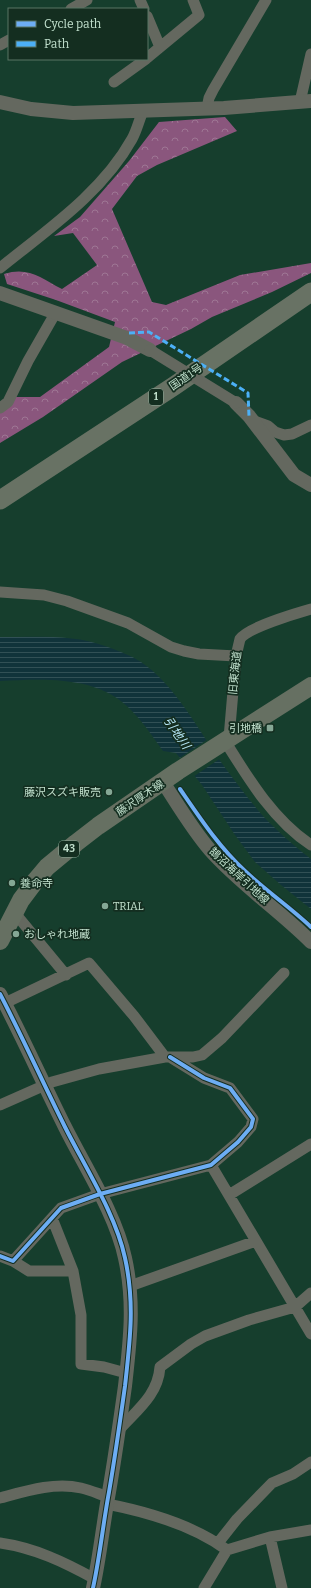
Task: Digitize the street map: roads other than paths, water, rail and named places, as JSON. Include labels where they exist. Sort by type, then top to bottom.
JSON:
[{"type":"highway","name":"国道1号","points":[[0,500],[174,386],[311,292]]},
{"type":"highway","name":"国道1号","points":[[0,514],[311,307]]},
{"type":"main road","name":"藤沢厚木線","points":[[0,941],[21,900],[47,867],[98,826],[178,771],[224,741],[310,689]]},
{"type":"street","points":[[73,8],[87,0]]},
{"type":"street","points":[[148,58],[199,15],[193,0]]},
{"type":"street","points":[[207,108],[209,98],[213,90],[266,0]]},
{"type":"street","points":[[148,18],[160,47]]},
{"type":"street","points":[[0,102],[31,109],[73,113],[207,108],[306,101],[311,54]]},
{"type":"street","points":[[114,82],[146,60]]},
{"type":"street","points":[[0,268],[76,206],[101,182],[118,161],[132,138],[143,111]]},
{"type":"street","points":[[0,293],[127,338],[150,350],[236,403],[252,420],[294,475],[311,485]]},
{"type":"street","points":[[0,408],[8,402],[28,361],[56,312]]},
{"type":"street","points":[[252,420],[268,426],[275,432],[284,436],[311,425]]},
{"type":"street","points":[[0,592],[44,595],[67,601],[128,623],[171,646],[184,651],[198,654],[236,656]]},
{"type":"street","name":"旧東海道","points":[[224,741],[236,656],[240,639],[244,634],[311,609]]},
{"type":"street","points":[[224,741],[267,802],[285,823],[311,845]]},
{"type":"street","name":"鵠沼海岸引地線","points":[[163,782],[196,833],[226,868],[311,942]]},
{"type":"street","points":[[14,912],[66,975]]},
{"type":"street","points":[[0,1543],[20,1546],[47,1554],[94,1583],[119,1430],[130,1344],[132,1311],[130,1286],[125,1257],[114,1226],[100,1194],[2,999],[66,975],[88,963],[168,1057],[204,1078],[230,1088],[253,1119],[251,1127],[238,1142],[211,1164],[100,1194],[61,1208],[13,1261]]},
{"type":"street","points":[[0,1105],[44,1085],[99,1069],[168,1057],[193,1057],[202,1055],[222,1038],[284,973]]},
{"type":"street","points":[[229,1195],[311,1144]]},
{"type":"street","points":[[211,1164],[311,1334]]},
{"type":"street","points":[[52,1218],[73,1271],[81,1315],[82,1364],[104,1367],[126,1373]]},
{"type":"street","points":[[130,1286],[256,1241]]},
{"type":"street","points":[[0,1256],[13,1261],[28,1271],[73,1271]]},
{"type":"street","points":[[119,1430],[148,1399],[156,1388],[160,1367],[191,1344],[204,1336],[226,1328],[295,1307],[311,1293]]},
{"type":"street","points":[[218,1543],[237,1519],[272,1484],[293,1474],[311,1462]]},
{"type":"street","points":[[0,1498],[28,1490],[64,1486],[80,1488],[130,1509],[184,1527],[218,1543],[227,1550]]},
{"type":"street","points":[[204,1588],[227,1550],[270,1537],[311,1530]]},
{"type":"street","points":[[270,1537],[282,1588]]},
{"type":"water","name":"引地川","points":[[0,637],[53,637],[93,642],[128,655],[141,662],[154,672],[177,697],[243,792],[283,836],[311,859],[311,909],[255,862],[202,785],[176,753],[163,751],[140,720],[118,699],[103,690],[70,682],[52,680],[0,681]]},
{"type":"place","name":"引地橋","points":[[270,728]]},
{"type":"place","name":"藤沢スズキ販売","points":[[109,792]]},
{"type":"place","name":"養命寺","points":[[12,883]]},
{"type":"place","name":"TRIAL","points":[[105,906]]},
{"type":"place","name":"おしゃれ地蔵","points":[[16,934]]}]
